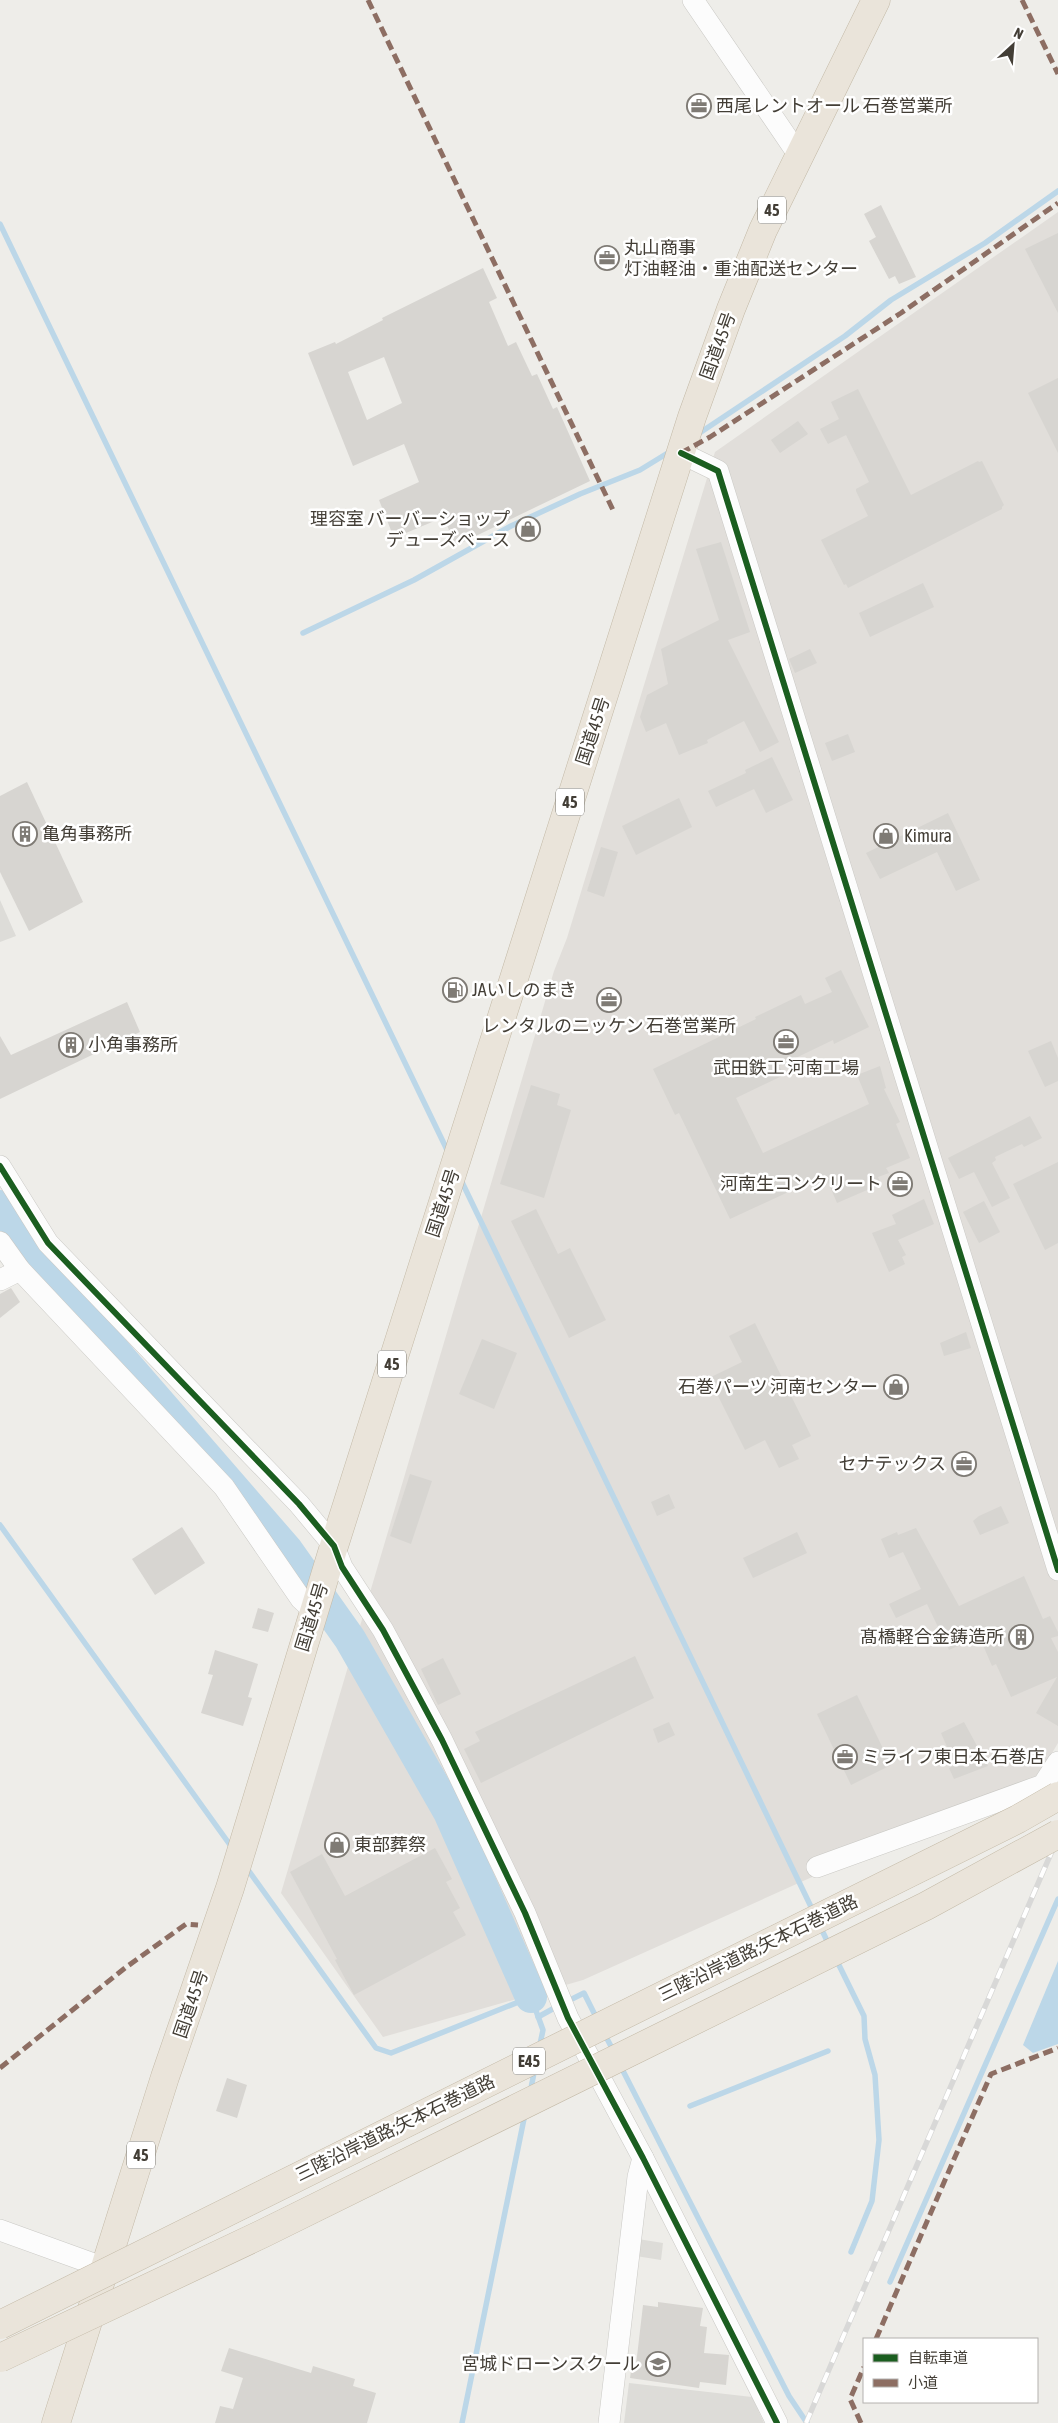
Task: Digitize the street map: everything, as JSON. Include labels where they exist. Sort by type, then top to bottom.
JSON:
[{"type":"highway","name":"国道45号","points":[[56,2423],[165,2077],[230,1888],[314,1610],[684,444],[731,309],[763,230],[798,154],[876,0]]},
{"type":"highway","name":"三陸沿岸道路;矢本石巻道路","points":[[0,2325],[1009,1823],[1058,1796]]},
{"type":"highway","name":"三陸沿岸道路;矢本石巻道路","points":[[0,2358],[262,2234],[926,1906],[1058,1834]]},
{"type":"street","points":[[693,0],[798,154]]},
{"type":"street","points":[[684,444],[718,471],[1058,1570]]},
{"type":"street","points":[[0,1166],[48,1243],[299,1504],[334,1547],[342,1567],[383,1630],[442,1740],[525,1913],[568,2015],[643,2158],[777,2423]]},
{"type":"street","points":[[0,1242],[20,1270],[224,1486],[301,1599],[314,1610]]},
{"type":"street","points":[[0,1280],[20,1270]]},
{"type":"street","points":[[817,1867],[1043,1785],[1058,1762]]},
{"type":"street","points":[[609,2423],[638,2177],[643,2158]]},
{"type":"street","points":[[0,2230],[105,2268]]},
{"type":"shaded area","points":[[1058,212],[1058,1743],[1039,1775],[583,1980],[383,2037],[281,1893],[554,971],[567,938],[715,452]]},
{"type":"shaded area","points":[[0,900],[16,936],[0,942]]},
{"type":"shaded area","points":[[638,2239],[663,2243],[661,2260],[636,2256]]},
{"type":"shaded area","points":[[629,2383],[752,2397],[764,2423],[624,2423]]},
{"type":"water","points":[[1058,1961],[1058,2044],[1033,2053],[1023,2045]]},
{"type":"building","points":[[881,205],[916,277],[899,284],[895,276],[889,279],[869,241],[876,237],[864,214]]},
{"type":"building","points":[[1058,233],[1058,313],[1025,249]]},
{"type":"building","points":[[483,268],[497,298],[489,302],[508,346],[516,342],[532,376],[537,374],[553,409],[557,407],[590,481],[455,546],[444,517],[394,538],[379,500],[419,482],[404,444],[353,466],[308,353],[335,342],[336,344],[383,320],[382,318]],"holes":[[[384,357],[402,403],[367,420],[348,372]]]},
{"type":"building","points":[[1058,378],[1058,453],[1028,393]]},
{"type":"building","points":[[858,389],[911,495],[978,461],[982,461],[1004,505],[1002,509],[848,588],[846,584],[844,585],[821,540],[868,516],[856,489],[869,482],[846,435],[828,444],[820,429],[839,419],[831,402]]},
{"type":"building","points":[[798,421],[808,434],[780,453],[771,440]]},
{"type":"building","points":[[721,542],[750,632],[728,640],[779,742],[760,752],[744,721],[707,740],[708,743],[679,755],[666,723],[646,732],[640,717],[647,695],[668,684],[661,649],[719,620],[696,549]]},
{"type":"building","points":[[923,583],[934,607],[870,637],[859,613]]},
{"type":"building","points":[[810,649],[817,663],[795,673],[789,659]]},
{"type":"building","points":[[848,734],[855,752],[832,761],[825,743]]},
{"type":"building","points":[[772,757],[793,800],[766,813],[754,789],[716,807],[708,791],[746,773],[745,770]]},
{"type":"building","name":"亀角事務所","points":[[27,782],[83,902],[29,931],[0,872],[0,796]]},
{"type":"building","points":[[679,798],[692,827],[636,855],[622,826]]},
{"type":"building","points":[[948,813],[980,880],[956,891],[937,852],[880,879],[866,853]]},
{"type":"building","points":[[601,847],[618,852],[604,897],[587,891]]},
{"type":"building","points":[[841,970],[869,1027],[834,1044],[833,1040],[779,1066],[784,1075],[736,1098],[763,1153],[869,1104],[857,1075],[880,1066],[886,1088],[884,1089],[900,1122],[896,1124],[910,1158],[886,1168],[889,1173],[878,1177],[881,1184],[837,1203],[825,1175],[730,1219],[679,1113],[675,1115],[653,1069],[801,995],[805,1004],[832,992],[825,978]]},
{"type":"building","name":"小角事務所","points":[[127,1002],[140,1032],[0,1099],[0,1036],[11,1055]]},
{"type":"building","points":[[1051,1041],[1058,1058],[1058,1081],[1045,1087],[1028,1051]]},
{"type":"building","points":[[531,1085],[560,1094],[557,1105],[571,1110],[544,1198],[500,1184]]},
{"type":"building","points":[[1030,1116],[1042,1138],[1024,1147],[1022,1144],[995,1157],[996,1160],[992,1163],[1010,1198],[992,1207],[974,1172],[959,1179],[948,1158]]},
{"type":"building","points":[[1058,1162],[1058,1243],[1045,1250],[1013,1184]]},
{"type":"building","points":[[924,1199],[934,1224],[898,1240],[906,1255],[902,1257],[905,1264],[889,1272],[872,1233],[896,1224],[892,1215]]},
{"type":"building","points":[[984,1201],[1000,1232],[979,1243],[963,1212]]},
{"type":"building","points":[[536,1209],[558,1254],[570,1248],[606,1320],[569,1338],[511,1221]]},
{"type":"building","points":[[11,1288],[20,1302],[0,1318],[0,1294]]},
{"type":"building","points":[[755,1323],[811,1436],[792,1445],[799,1459],[779,1468],[765,1440],[745,1450],[709,1378],[742,1362],[729,1336]]},
{"type":"building","points":[[966,1332],[971,1348],[944,1356],[940,1343]]},
{"type":"building","points":[[482,1339],[517,1353],[494,1409],[459,1394]]},
{"type":"building","points":[[410,1474],[432,1481],[411,1544],[390,1536]]},
{"type":"building","points":[[669,1494],[675,1508],[657,1516],[651,1502]]},
{"type":"building","points":[[1001,1506],[1009,1523],[980,1535],[973,1521],[979,1516]]},
{"type":"building","points":[[182,1527],[205,1563],[155,1595],[132,1559]]},
{"type":"building","points":[[916,1528],[959,1606],[1024,1576],[1043,1619],[1050,1616],[1058,1632],[1058,1636],[1051,1638],[1058,1652],[1058,1726],[1036,1713],[1057,1677],[1011,1697],[996,1664],[992,1666],[979,1636],[949,1650],[927,1604],[896,1618],[889,1604],[921,1589],[903,1552],[889,1558],[881,1539],[897,1532],[898,1535]]},
{"type":"building","points":[[797,1532],[807,1553],[753,1578],[743,1558]]},
{"type":"building","points":[[258,1608],[274,1613],[268,1632],[252,1628]]},
{"type":"building","points":[[215,1650],[258,1664],[248,1697],[252,1698],[243,1726],[201,1713],[213,1675],[208,1674]]},
{"type":"building","points":[[635,1656],[654,1698],[481,1783],[464,1749],[480,1741],[475,1732]]},
{"type":"building","points":[[443,1658],[461,1694],[438,1705],[421,1669]]},
{"type":"building","points":[[857,1695],[891,1765],[851,1785],[817,1714]]},
{"type":"building","points":[[669,1722],[675,1735],[658,1743],[653,1729]]},
{"type":"building","points":[[964,1722],[988,1766],[954,1779],[949,1768],[955,1765],[941,1733]]},
{"type":"building","points":[[435,1848],[452,1879],[446,1882],[460,1908],[453,1912],[466,1935],[354,1995],[335,1960],[337,1959],[290,1872],[322,1854],[345,1896]]},
{"type":"building","points":[[227,2078],[247,2085],[237,2118],[216,2111]]},
{"type":"building","points":[[658,2302],[703,2308],[700,2326],[707,2327],[704,2353],[729,2355],[726,2385],[700,2382],[699,2388],[630,2378],[632,2364],[636,2365],[643,2305],[658,2307]]},
{"type":"building","points":[[229,2348],[311,2373],[313,2366],[355,2379],[353,2386],[376,2393],[367,2423],[215,2423],[220,2406],[233,2409],[243,2378],[221,2371]]},
{"type":"waterway","points":[[695,436],[845,336],[891,300],[985,243],[1058,191]]},
{"type":"waterway","points":[[0,224],[449,1154]]},
{"type":"waterway","points":[[303,633],[414,580],[511,526],[580,494],[640,470],[671,451]]},
{"type":"waterway","points":[[460,1178],[814,1913]]},
{"type":"waterway","points":[[0,1206],[33,1257],[287,1550],[350,1639],[449,1812],[531,1997]]},
{"type":"waterway","points":[[0,1525],[233,1849]]},
{"type":"waterway","points":[[246,1867],[376,2048],[391,2053],[531,1997],[543,2030],[539,2049]]},
{"type":"waterway","points":[[890,2282],[1058,1899]]},
{"type":"waterway","points":[[820,1926],[829,1945]]},
{"type":"waterway","points":[[835,1957],[864,2016],[865,2039],[875,2075],[879,2140],[872,2201],[851,2252]]},
{"type":"waterway","points":[[566,2002],[584,1993],[598,2021]]},
{"type":"waterway","points":[[538,2017],[558,2006]]},
{"type":"waterway","points":[[604,2033],[614,2052]]},
{"type":"waterway","points":[[690,2106],[828,2051]]},
{"type":"waterway","points":[[620,2065],[789,2396],[807,2423]]},
{"type":"waterway","points":[[530,2093],[535,2068]]},
{"type":"waterway","points":[[462,2423],[525,2114]]},
{"type":"railway","points":[[806,2423],[1058,1837]]},
{"type":"marked path","points":[[368,0],[613,510]]},
{"type":"marked path","points":[[1022,0],[1058,74]]},
{"type":"marked path","points":[[681,453],[710,437],[901,313],[1058,203]]},
{"type":"marked path","points":[[0,2068],[125,1968],[186,1924],[198,1925]]},
{"type":"marked path","points":[[876,2338],[991,2074],[1058,2048]]},
{"type":"marked path","points":[[861,2423],[850,2399],[863,2369]]},
{"type":"cycle path","points":[[681,453],[718,471],[1058,1570]]},
{"type":"cycle path","points":[[0,1166],[48,1243],[299,1504],[334,1546],[342,1567],[383,1630],[442,1740],[525,1913],[568,2018],[643,2158],[777,2423]]},
{"type":"place","name":"西尾レントオール 石巻営業所","points":[[699,106]]},
{"type":"place","name":"丸山商事 灯油軽油・重油配送センター","points":[[607,258]]},
{"type":"place","name":"理容室 バーバーショップ デューズベース","points":[[528,529]]},
{"type":"place","name":"亀角事務所","points":[[25,834]]},
{"type":"place","name":"Kimura","points":[[886,836]]},
{"type":"place","name":"JAいしのまき","points":[[455,990]]},
{"type":"place","name":"レンタルのニッケン 石巻営業所","points":[[609,1000]]},
{"type":"place","name":"武田鉄工 河南工場","points":[[786,1042]]},
{"type":"place","name":"小角事務所","points":[[71,1045]]},
{"type":"place","name":"河南生コンクリート","points":[[900,1184]]},
{"type":"place","name":"石巻パーツ 河南センター","points":[[896,1387]]},
{"type":"place","name":"セナテックス","points":[[964,1464]]},
{"type":"place","name":"髙橋軽合金鋳造所","points":[[1021,1637]]},
{"type":"place","name":"ミライフ東日本 石巻店","points":[[845,1757]]},
{"type":"place","name":"東部葬祭","points":[[337,1845]]},
{"type":"place","name":"宮城ドローンスクール","points":[[658,2364]]}]
